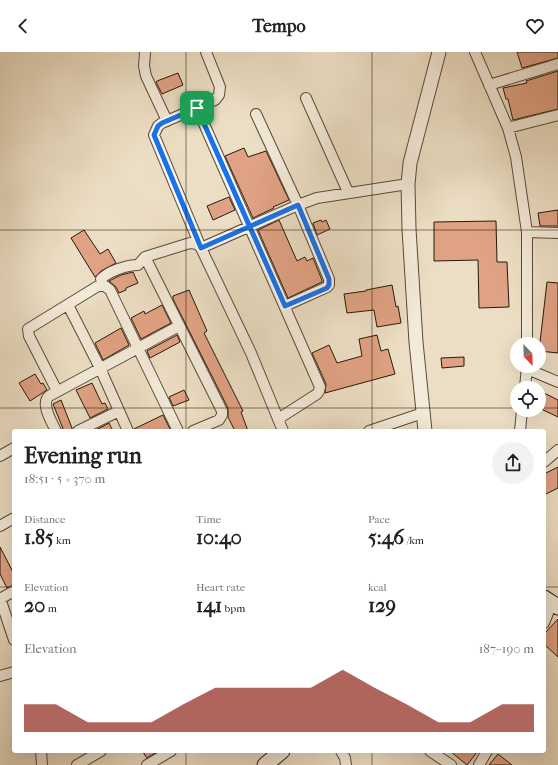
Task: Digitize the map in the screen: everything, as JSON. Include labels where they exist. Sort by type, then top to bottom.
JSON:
[{"type":"main road","points":[[265,765],[280,753]]},
{"type":"street","points":[[145,52],[144,66],[146,76],[167,121]]},
{"type":"street","points":[[206,52],[220,87],[220,91],[214,100],[158,126],[154,135],[155,140],[201,248],[251,353],[282,429]]},
{"type":"street","points":[[425,429],[416,342],[409,229],[408,184],[410,162],[439,52]]},
{"type":"street","points":[[474,52],[508,128],[516,157],[527,232],[527,337]]},
{"type":"street","points":[[490,85],[558,64]]},
{"type":"street","points":[[306,98],[348,192]]},
{"type":"street","points":[[197,108],[320,386],[317,394],[278,419]]},
{"type":"street","points":[[256,114],[298,205],[329,279],[329,285],[327,288],[285,306]]},
{"type":"street","points":[[508,128],[558,115]]},
{"type":"street","points":[[201,248],[317,198],[348,192],[408,184]]},
{"type":"street","points":[[527,232],[558,233]]},
{"type":"street","points":[[101,279],[130,265],[138,265],[145,257],[190,243],[198,244],[201,248]]},
{"type":"street","points":[[145,257],[222,411],[222,415],[219,420],[198,429]]},
{"type":"street","points":[[57,391],[28,333],[31,327],[98,286],[105,286],[110,290],[177,429]]},
{"type":"street","points":[[68,305],[100,368],[127,429]]},
{"type":"street","points":[[52,429],[45,404],[45,400],[49,396],[179,326]]},
{"type":"street","points":[[538,373],[558,382]]},
{"type":"street","points":[[82,429],[119,411]]},
{"type":"street","points":[[375,429],[423,413]]},
{"type":"street","points":[[520,429],[521,417]]},
{"type":"street","points":[[0,456],[12,449]]},
{"type":"street","points":[[546,460],[558,450]]},
{"type":"street","points":[[0,526],[12,519]]},
{"type":"street","points":[[12,592],[0,598],[12,634]]},
{"type":"street","points":[[546,618],[552,603]]},
{"type":"street","points":[[0,676],[12,673]]},
{"type":"street","points":[[41,753],[42,765]]},
{"type":"street","points":[[77,765],[98,753]]},
{"type":"street","points":[[147,765],[168,753]]},
{"type":"street","points":[[342,753],[346,765]]},
{"type":"street","points":[[478,765],[486,753]]},
{"type":"street","points":[[435,756],[451,765]]},
{"type":"building","points":[[517,52],[558,52],[558,58],[522,68]]},
{"type":"building","points":[[558,71],[558,109],[513,120],[508,99],[506,99],[503,88],[527,83],[526,81]]},
{"type":"building","points":[[178,73],[183,85],[162,94],[156,82]]},
{"type":"building","points":[[244,148],[248,157],[266,151],[289,200],[253,218],[225,156]]},
{"type":"building","points":[[229,197],[235,210],[213,220],[207,206]]},
{"type":"building","points":[[558,210],[558,226],[540,226],[538,213]]},
{"type":"building","points":[[279,220],[297,261],[305,257],[307,261],[313,258],[322,280],[322,282],[288,298],[258,230]]},
{"type":"building","points":[[321,220],[322,222],[326,220],[330,229],[317,235],[313,223]]},
{"type":"building","points":[[496,221],[497,262],[507,262],[509,307],[479,308],[478,260],[434,261],[434,222]]},
{"type":"building","points":[[84,230],[100,254],[108,249],[116,263],[101,271],[95,277],[71,238]]},
{"type":"building","points":[[133,272],[138,283],[119,293],[116,287],[109,281],[121,275]]},
{"type":"building","points":[[547,282],[558,283],[558,353],[546,352],[546,337],[541,337]]},
{"type":"building","points":[[392,285],[401,323],[377,327],[374,310],[347,313],[344,294]]},
{"type":"building","points":[[189,290],[207,331],[204,333],[243,411],[241,412],[247,429],[234,429],[228,417],[228,408],[173,299],[173,296]]},
{"type":"building","points":[[162,305],[171,323],[141,339],[131,318],[144,311],[145,314]]},
{"type":"building","points":[[121,328],[129,345],[103,360],[95,343]]},
{"type":"building","points":[[177,335],[180,342],[150,358],[147,351]]},
{"type":"building","points":[[377,335],[381,351],[388,349],[395,374],[325,393],[326,384],[312,353],[329,345],[337,363],[362,356],[359,339]]},
{"type":"building","points":[[464,357],[464,366],[442,368],[441,358]]},
{"type":"building","points":[[35,374],[47,390],[30,401],[19,383]]},
{"type":"building","points":[[92,383],[102,404],[105,403],[108,409],[90,418],[76,390]]},
{"type":"building","points":[[184,390],[189,400],[173,406],[169,397]]},
{"type":"building","points":[[546,394],[558,400],[558,417],[546,411]]},
{"type":"building","points":[[61,400],[72,429],[63,429],[53,404]]},
{"type":"building","points":[[163,415],[170,429],[134,429]]},
{"type":"building","points":[[109,423],[112,429],[98,429]]},
{"type":"building","points":[[558,467],[558,488],[546,494],[546,473]]},
{"type":"building","points":[[0,547],[12,570],[12,586],[7,588],[0,574]]},
{"type":"building","points":[[558,619],[558,657],[546,646],[546,632]]},
{"type":"building","points":[[143,753],[155,753],[147,758]]},
{"type":"building","points":[[452,753],[476,753],[467,765]]},
{"type":"building","points":[[498,754],[512,765],[489,765]]},
{"type":"route","points":[[197,108],[162,123],[158,126],[154,135],[201,248],[250,227],[298,205],[329,279],[329,285],[327,288],[285,306],[250,227],[197,108]]}]
